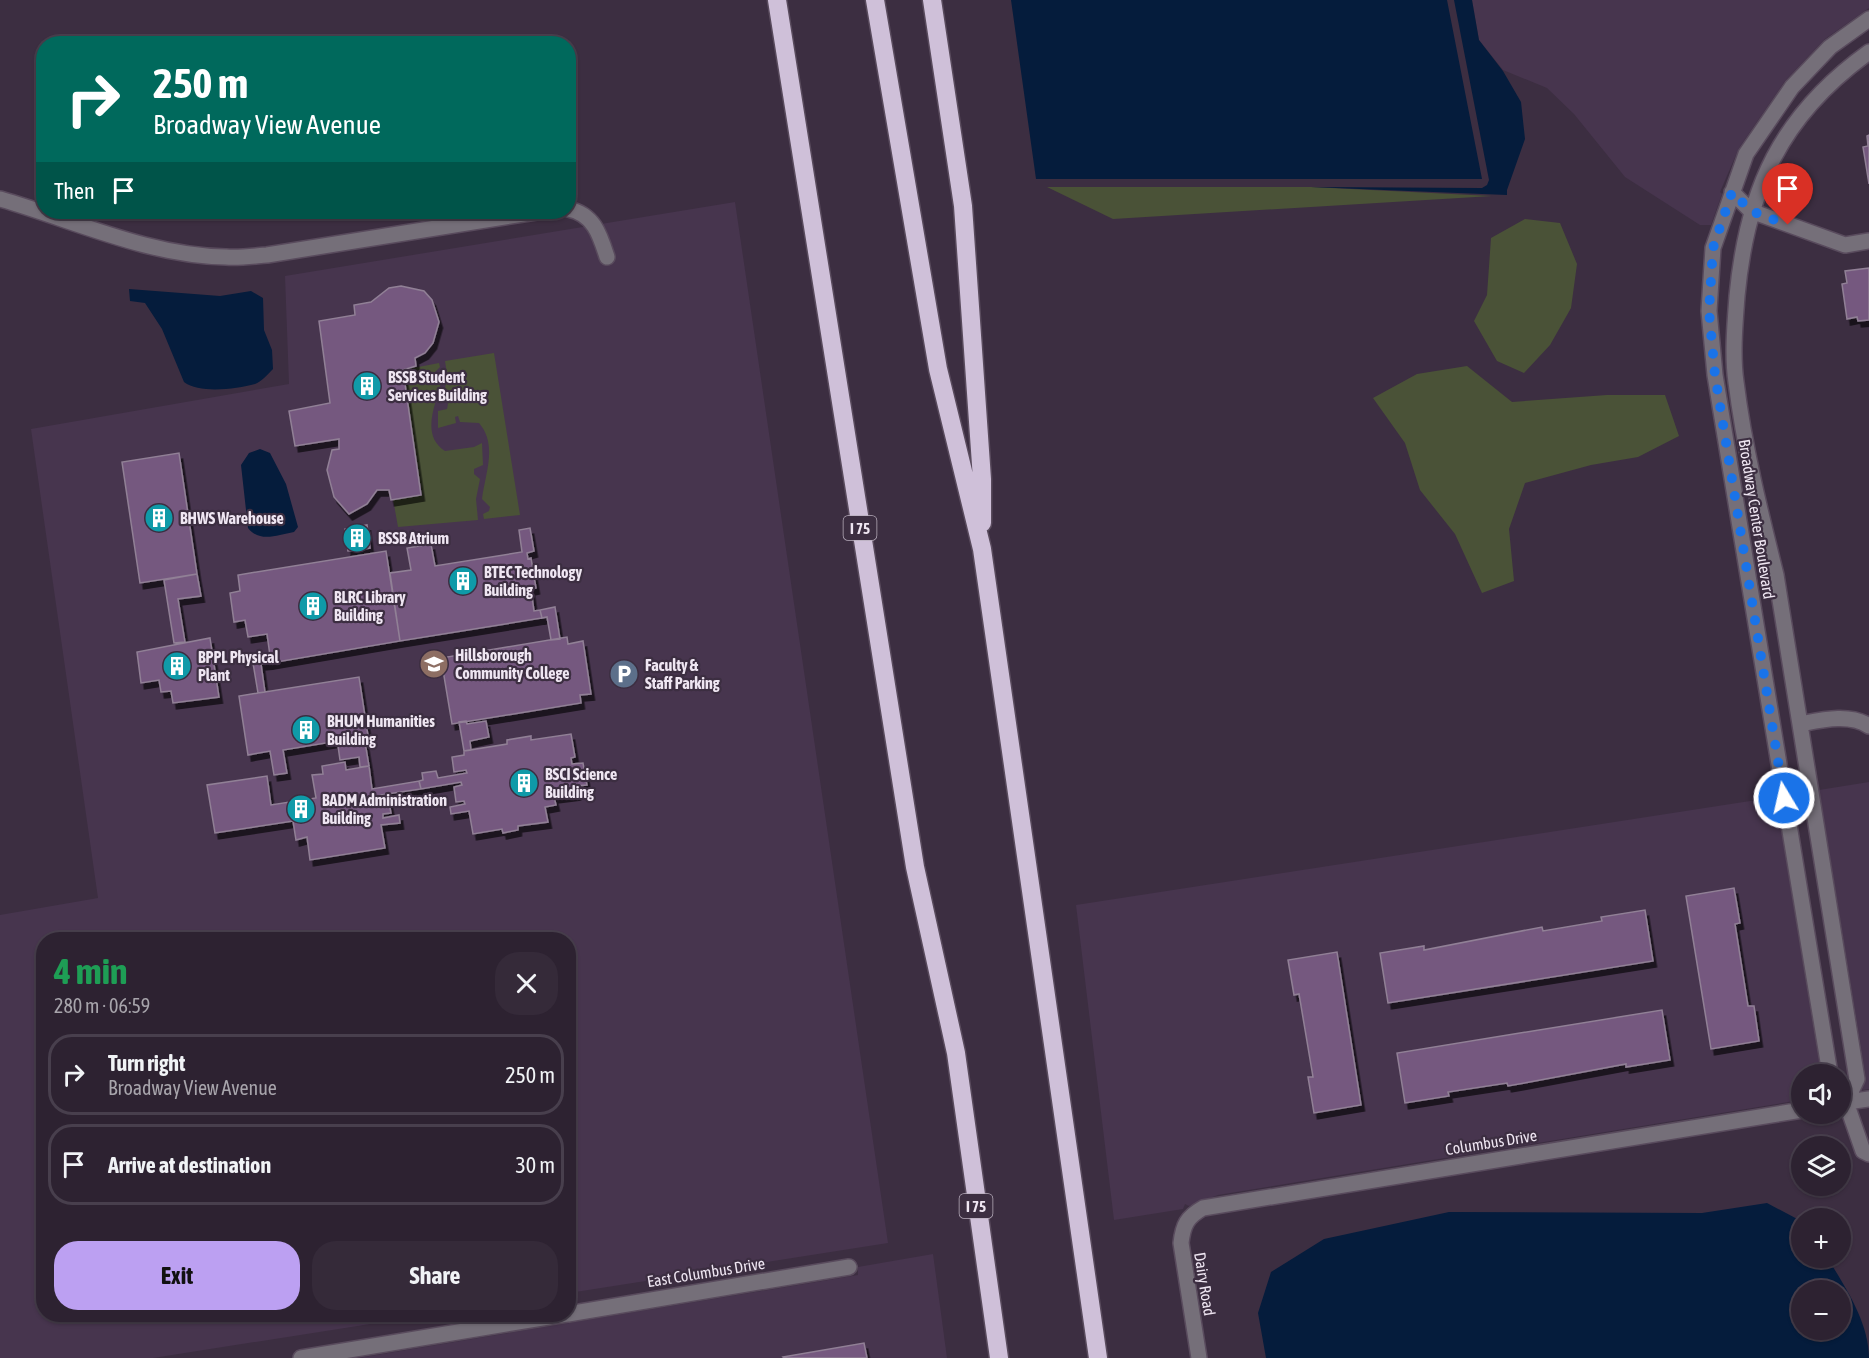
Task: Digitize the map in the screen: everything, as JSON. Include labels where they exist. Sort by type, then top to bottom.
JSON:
[{"type":"highway","name":"I 75","points":[[777,0],[915,867],[956,1053],[999,1358]]},
{"type":"highway","points":[[875,0],[938,369],[982,549],[1098,1358]]},
{"type":"highway","points":[[932,0],[963,206],[982,479],[982,549]]},
{"type":"street","name":"Broadway Center Boulevard","points":[[1828,1064],[1717,387],[1709,311],[1713,248],[1746,154],[1792,87],[1830,47],[1869,19]]},
{"type":"street","name":"Broadway Center Boulevard","points":[[1851,1087],[1857,1079],[1776,575],[1756,494],[1735,381],[1736,312],[1740,271],[1751,211],[1769,165],[1787,133],[1809,105],[1845,69],[1869,52]]},
{"type":"street","points":[[1732,192],[1751,211],[1845,245],[1869,241]]},
{"type":"street","points":[[0,199],[36,210]]},
{"type":"street","points":[[576,211],[590,219],[599,232],[607,257]]},
{"type":"street","points":[[63,219],[132,241],[189,254],[225,258],[267,255],[492,219]]},
{"type":"street","points":[[1800,724],[1831,718],[1861,720],[1869,726]]},
{"type":"street","points":[[1788,821],[1815,816]]},
{"type":"street","points":[[1851,1100],[1869,1099]]},
{"type":"street","name":"Columbus Drive","points":[[1189,1216],[1203,1208],[1219,1204],[1791,1112]]},
{"type":"street","points":[[1851,1121],[1863,1150],[1869,1154]]},
{"type":"street","name":"Dairy Road","points":[[1189,1216],[1183,1229],[1181,1243],[1199,1358]]},
{"type":"street","name":"East Columbus Drive","points":[[576,1313],[849,1267]]},
{"type":"street","name":"East Columbus Drive","points":[[300,1358],[519,1322]]},
{"type":"shaded area","points":[[1472,0],[1869,0],[1869,8],[1825,39],[1785,81],[1739,148],[1720,192],[1722,194],[1711,225],[1700,225],[1625,177],[1574,114],[1547,88],[1503,70],[1479,40]]},
{"type":"shaded area","name":"Hillsborough Community College","points":[[735,202],[888,1243],[576,1292],[576,932],[36,932],[36,1322],[383,1322],[153,1358],[0,1358],[0,915],[98,898],[31,429],[289,384],[285,276]]},
{"type":"shaded area","points":[[1869,782],[1869,1089],[1862,1090],[1866,1078],[1819,790]]},
{"type":"shaded area","points":[[1776,797],[1819,1064],[1791,1064],[1791,1102],[1218,1195],[1189,1206],[1185,1204],[1183,1209],[1114,1220],[1076,905]]},
{"type":"shaded area","points":[[933,1254],[947,1358],[358,1358],[858,1275],[858,1267]]},
{"type":"green space","points":[[1047,187],[1311,187],[1492,196],[1113,219]]},
{"type":"green space","points":[[1525,219],[1560,223],[1577,264],[1571,308],[1550,345],[1524,373],[1497,361],[1474,321],[1487,295],[1491,238]]},
{"type":"green space","points":[[494,353],[520,515],[484,519],[483,514],[489,511],[490,507],[482,499],[489,460],[485,432],[479,423],[460,422],[458,416],[455,417],[456,423],[438,428],[438,411],[447,409],[448,404],[444,396],[447,374],[445,361]]},
{"type":"green space","points":[[439,363],[440,367],[433,374],[441,383],[433,410],[431,428],[433,437],[445,451],[474,447],[482,443],[483,465],[474,469],[474,474],[480,479],[476,499],[478,520],[398,527],[393,499],[422,495],[403,370]]},
{"type":"green space","points":[[1467,366],[1512,402],[1607,395],[1665,395],[1679,436],[1638,457],[1591,465],[1525,483],[1509,529],[1514,581],[1482,593],[1455,534],[1420,490],[1405,443],[1373,398],[1417,374]]},
{"type":"water","points":[[1011,0],[1447,0],[1482,179],[1036,179]]},
{"type":"water","points":[[1454,0],[1472,0],[1479,40],[1503,71],[1521,102],[1525,139],[1507,195],[1311,187],[1482,188],[1487,185],[1489,180]]},
{"type":"water","points":[[129,289],[220,296],[251,291],[263,298],[264,330],[272,350],[273,369],[255,384],[218,389],[191,386],[184,382],[162,329],[145,303],[130,301]]},
{"type":"water","points":[[260,449],[270,453],[286,484],[298,527],[294,532],[263,537],[248,528],[241,465],[249,453]]},
{"type":"water","points":[[1767,1203],[1791,1216],[1791,1268],[1833,1268],[1840,1280],[1791,1280],[1791,1340],[1851,1340],[1851,1299],[1865,1331],[1869,1358],[1266,1358],[1258,1313],[1271,1272],[1324,1239],[1449,1212],[1702,1213]]},
{"type":"building","points":[[1869,135],[1869,184],[1863,147],[1868,146],[1867,136]]},
{"type":"building","points":[[1869,268],[1869,320],[1858,321],[1857,317],[1847,319],[1842,284],[1847,283],[1845,271]]},
{"type":"building","name":"BSSB Student Services Building","points":[[401,286],[424,291],[432,300],[439,322],[433,343],[425,353],[415,358],[416,366],[403,370],[421,495],[391,500],[389,490],[377,490],[367,504],[349,514],[334,497],[327,470],[332,450],[339,449],[339,439],[295,446],[289,411],[330,403],[319,321],[355,315],[354,305],[371,302],[389,288]]},
{"type":"building","name":"BHWS Warehouse","points":[[179,453],[197,574],[140,583],[122,462]]},
{"type":"building","name":"BSSB Atrium","points":[[367,525],[370,548],[348,551],[345,529]]},
{"type":"building","name":"BTEC Technology Building","points":[[530,528],[534,551],[527,553],[528,559],[531,558],[536,588],[531,589],[534,611],[540,610],[542,618],[400,641],[390,573],[411,570],[407,548],[431,544],[435,566],[522,552],[519,530]]},
{"type":"building","name":"BLRC Library Building","points":[[386,551],[400,641],[271,663],[267,634],[248,637],[245,620],[234,622],[230,593],[240,591],[238,575]]},
{"type":"building","points":[[197,574],[201,596],[178,599],[185,642],[174,643],[164,580]]},
{"type":"building","points":[[555,607],[560,639],[551,640],[547,617],[542,618],[540,610]]},
{"type":"building","points":[[567,637],[568,644],[583,641],[591,694],[580,695],[581,703],[452,724],[441,658]]},
{"type":"building","name":"BPPL Physical Plant","points":[[210,638],[219,697],[173,703],[171,691],[161,692],[159,680],[141,683],[137,652]]},
{"type":"building","points":[[270,654],[271,663],[261,664],[265,692],[258,693],[252,657]]},
{"type":"building","name":"BHUM Humanities Building","points":[[359,677],[368,736],[283,750],[287,773],[274,775],[270,751],[248,755],[239,696]]},
{"type":"building","points":[[466,721],[467,724],[486,721],[489,737],[470,741],[471,750],[464,751],[459,722]]},
{"type":"building","name":"BSCI Science Building","points":[[571,734],[575,757],[571,758],[572,764],[583,763],[587,785],[576,786],[577,794],[554,797],[556,805],[545,807],[548,822],[518,826],[518,830],[503,833],[502,829],[473,834],[469,811],[451,814],[450,807],[465,804],[464,801],[456,802],[454,787],[462,785],[461,782],[421,789],[419,781],[423,780],[422,773],[436,771],[438,778],[467,773],[466,770],[454,772],[452,757],[464,755],[464,751],[507,744],[507,740],[531,736],[531,740]]},
{"type":"building","points":[[364,736],[369,766],[360,767],[359,757],[340,760],[338,746],[357,743],[356,737]]},
{"type":"building","name":"BADM Administration Building","points":[[345,762],[346,770],[369,766],[372,789],[419,781],[421,789],[380,795],[381,798],[388,797],[391,813],[383,814],[383,818],[399,815],[400,823],[381,825],[385,848],[310,860],[307,837],[296,840],[293,821],[215,833],[207,785],[267,776],[271,805],[316,798],[312,775],[323,774],[322,766]]},
{"type":"building","points":[[1734,888],[1740,923],[1735,924],[1748,1006],[1754,1006],[1759,1041],[1711,1049],[1686,896]]},
{"type":"building","points":[[1645,910],[1653,961],[1388,1003],[1380,953],[1424,946],[1424,950],[1542,927],[1543,931],[1602,921],[1601,917]]},
{"type":"building","points":[[1337,952],[1361,1105],[1314,1113],[1308,1077],[1313,1077],[1299,994],[1294,995],[1288,960]]},
{"type":"building","points":[[1662,1010],[1670,1060],[1626,1067],[1626,1064],[1508,1086],[1507,1083],[1448,1092],[1449,1096],[1405,1103],[1397,1053]]},
{"type":"building","points":[[864,1343],[867,1358],[783,1357]]},
{"type":"place","name":"BSSB Student Services Building","points":[[367,386]]},
{"type":"place","name":"BHWS Warehouse","points":[[159,518]]},
{"type":"place","name":"BSSB Atrium","points":[[357,538]]},
{"type":"place","name":"BTEC Technology Building","points":[[463,581]]},
{"type":"place","name":"BLRC Library Building","points":[[313,606]]},
{"type":"place","name":"Hillsborough Community College","points":[[434,664]]},
{"type":"place","name":"BPPL Physical Plant","points":[[177,666]]},
{"type":"place","name":"Faculty & Staff Parking","points":[[624,674]]},
{"type":"place","name":"BHUM Humanities Building","points":[[306,730]]},
{"type":"place","name":"BSCI Science Building","points":[[524,783]]},
{"type":"place","name":"BADM Administration Building","points":[[301,809]]},
{"type":"route","points":[[1784,798],[1715,375],[1709,311],[1713,248],[1732,192],[1751,211],[1788,225]]}]
